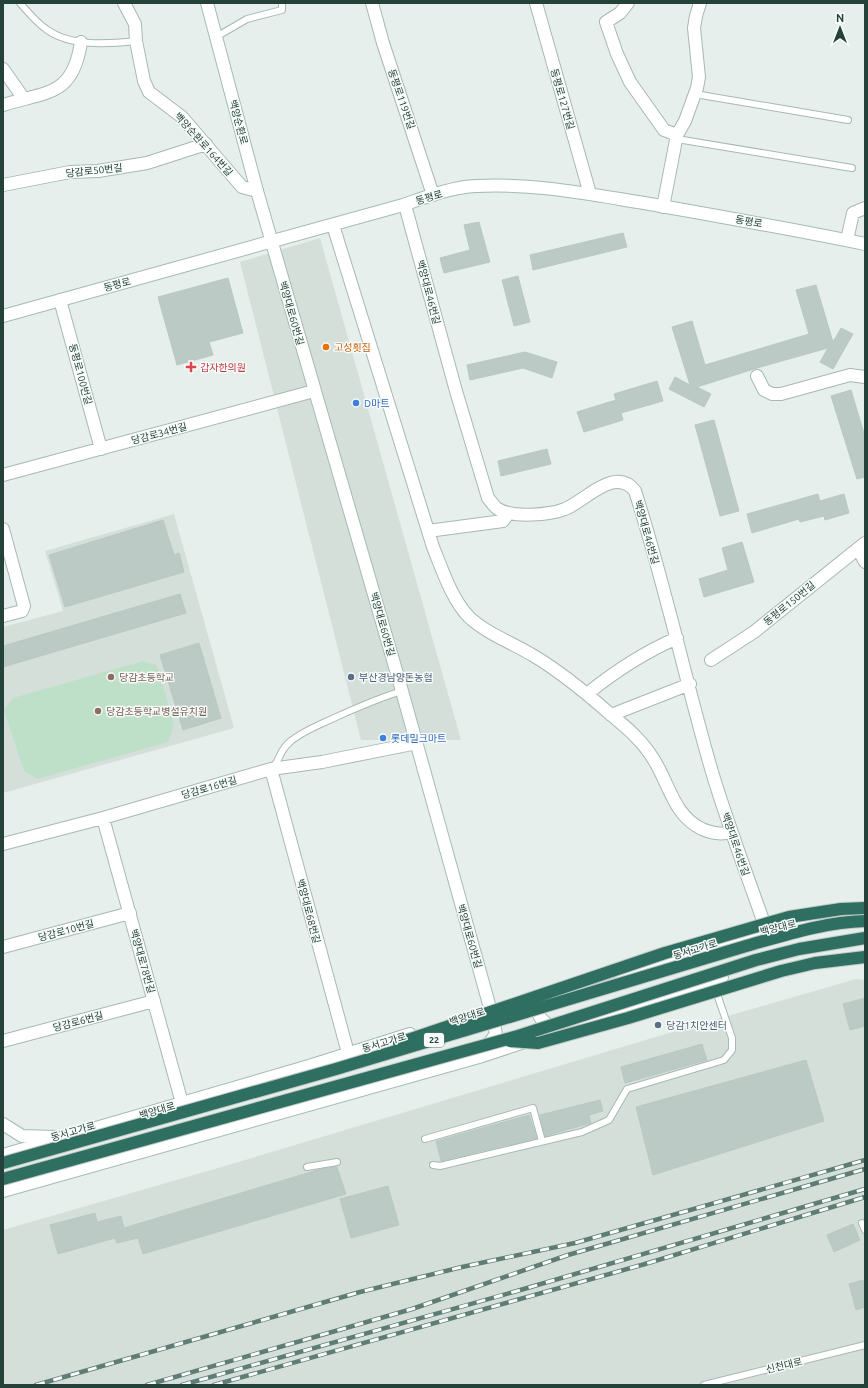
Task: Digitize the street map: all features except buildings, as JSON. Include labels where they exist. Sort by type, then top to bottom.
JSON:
[{"type":"highway","points":[[336,1069],[351,1060],[434,1030],[665,953],[790,918],[842,909],[865,908]]},
{"type":"highway","name":"동서고가로","points":[[3,1163],[336,1069],[790,933],[845,922],[865,921]]},
{"type":"highway","name":"22","points":[[3,1179],[500,1040],[756,960],[799,949],[865,938]]},
{"type":"highway","points":[[500,1040],[538,1043],[628,1018],[781,971],[815,963],[865,957]]},
{"type":"street","name":"백양순환로164번길","points":[[124,3],[135,24],[136,41],[144,81],[149,92],[182,117],[242,187],[257,191]]},
{"type":"street","name":"백양순환로","points":[[207,3],[271,241]]},
{"type":"street","name":"동평로119번길","points":[[372,3],[382,43],[433,195]]},
{"type":"street","name":"동평로127번길","points":[[536,3],[590,194]]},
{"type":"street","points":[[628,3],[620,13],[606,22],[617,54],[630,82],[649,111],[664,130],[677,137]]},
{"type":"street","points":[[663,207],[677,137],[695,94],[699,77],[694,28],[700,3]]},
{"type":"street","points":[[3,105],[48,92],[62,86],[73,74],[81,42]]},
{"type":"street","points":[[3,69],[24,99]]},
{"type":"street","name":"당감로50번길","points":[[3,185],[70,172],[98,171],[147,163],[206,144]]},
{"type":"street","name":"동평로","points":[[3,316],[333,225],[433,195],[474,186],[537,186],[590,194],[865,244]]},
{"type":"street","name":"백양대로46번길","points":[[405,204],[456,391],[488,498],[497,509],[508,514],[545,513],[565,509],[596,489],[609,484],[624,483],[632,487],[635,491],[690,684],[712,771],[731,832],[766,929]]},
{"type":"street","points":[[847,240],[853,213],[865,208]]},
{"type":"street","points":[[333,225],[428,530],[448,585],[469,616],[510,644],[534,656],[559,672],[612,715],[636,737],[649,753],[675,803],[685,817],[698,827],[712,833],[724,834],[731,832]]},
{"type":"street","name":"백양대로60번길","points":[[271,241],[417,743],[490,1008],[496,1034],[479,1057]]},
{"type":"street","name":"동평로100번길","points":[[60,300],[101,449]]},
{"type":"street","points":[[757,376],[764,390],[772,394],[781,394],[850,375],[865,377]]},
{"type":"street","name":"당감로34번길","points":[[3,475],[314,391]]},
{"type":"street","points":[[428,530],[503,520],[508,514]]},
{"type":"street","points":[[3,529],[24,606],[22,611],[3,616]]},
{"type":"street","points":[[861,546],[865,562]]},
{"type":"street","name":"동평로150번길","points":[[711,660],[754,632],[861,546]]},
{"type":"street","points":[[587,694],[605,679],[656,647],[677,638]]},
{"type":"street","points":[[612,715],[690,684]]},
{"type":"street","name":"당감로16번길","points":[[3,844],[103,818],[270,769],[322,762],[417,743]]},
{"type":"street","name":"백양대로68번길","points":[[270,769],[348,1053]]},
{"type":"street","name":"백양대로78번길","points":[[103,818],[182,1103]]},
{"type":"street","name":"당감로10번길","points":[[3,947],[130,913]]},
{"type":"street","name":"백양대로","points":[[3,1155],[348,1053],[490,1008],[712,948],[766,929],[820,918],[865,916]]},
{"type":"street","points":[[3,1191],[479,1057],[558,1030],[676,993],[773,959],[821,948],[865,944]]},
{"type":"street","points":[[676,993],[847,962],[865,962]]},
{"type":"street","points":[[548,993],[537,1003],[538,1015],[543,1022],[558,1030]]},
{"type":"street","name":"당감로6번길","points":[[3,1041],[154,1001]]},
{"type":"street","points":[[3,1124],[22,1136],[63,1138]]},
{"type":"lane","points":[[20,3],[47,30],[57,36],[81,42],[136,41]]},
{"type":"lane","points":[[216,37],[247,19],[282,10],[282,3]]},
{"type":"lane","points":[[695,94],[848,120]]},
{"type":"lane","points":[[677,137],[852,168]]},
{"type":"lane","points":[[270,769],[277,763],[281,750],[292,740],[310,729],[373,700],[402,691]]},
{"type":"lane","points":[[433,1166],[440,1166],[582,1132],[609,1120],[627,1088],[724,1060],[732,1050],[732,1038],[714,985]]},
{"type":"lane","points":[[425,1139],[533,1108],[542,1142]]},
{"type":"lane","points":[[307,1167],[337,1162]]},
{"type":"lane","points":[[862,1224],[865,1230]]},
{"type":"lane","name":"신천대로","points":[[704,1385],[865,1345]]},
{"type":"shaded area","points":[[320,238],[461,740],[361,740],[240,262]]},
{"type":"shaded area","name":"당감초등학교","points":[[174,514],[234,728],[3,793],[3,627],[63,611],[45,551]]},
{"type":"shaded area","points":[[856,979],[865,980],[865,1385],[3,1385],[3,1230],[225,1166],[659,1036]]},
{"type":"green space","points":[[143,661],[156,665],[159,671],[174,725],[168,742],[37,779],[24,771],[4,710],[13,698]]},
{"type":"railway","points":[[36,1385],[360,1292],[462,1267],[575,1243],[865,1160]]},
{"type":"railway","points":[[147,1385],[412,1309],[568,1255],[865,1169]]},
{"type":"railway","points":[[182,1385],[517,1291],[865,1189]]},
{"type":"railway","points":[[214,1385],[645,1264],[865,1197]]},
{"type":"place","name":"고성횟집","points":[[326,347]]},
{"type":"place","name":"갑자한의원","points":[[191,367]]},
{"type":"place","name":"D마트","points":[[356,403]]},
{"type":"place","name":"당감초등학교","points":[[111,677]]},
{"type":"place","name":"부산경남양돈농협","points":[[351,677]]},
{"type":"place","name":"당감초등학교병설유치원","points":[[98,711]]},
{"type":"place","name":"롯데밀크마트","points":[[383,738]]},
{"type":"place","name":"당감1치안센터","points":[[658,1025]]}]
